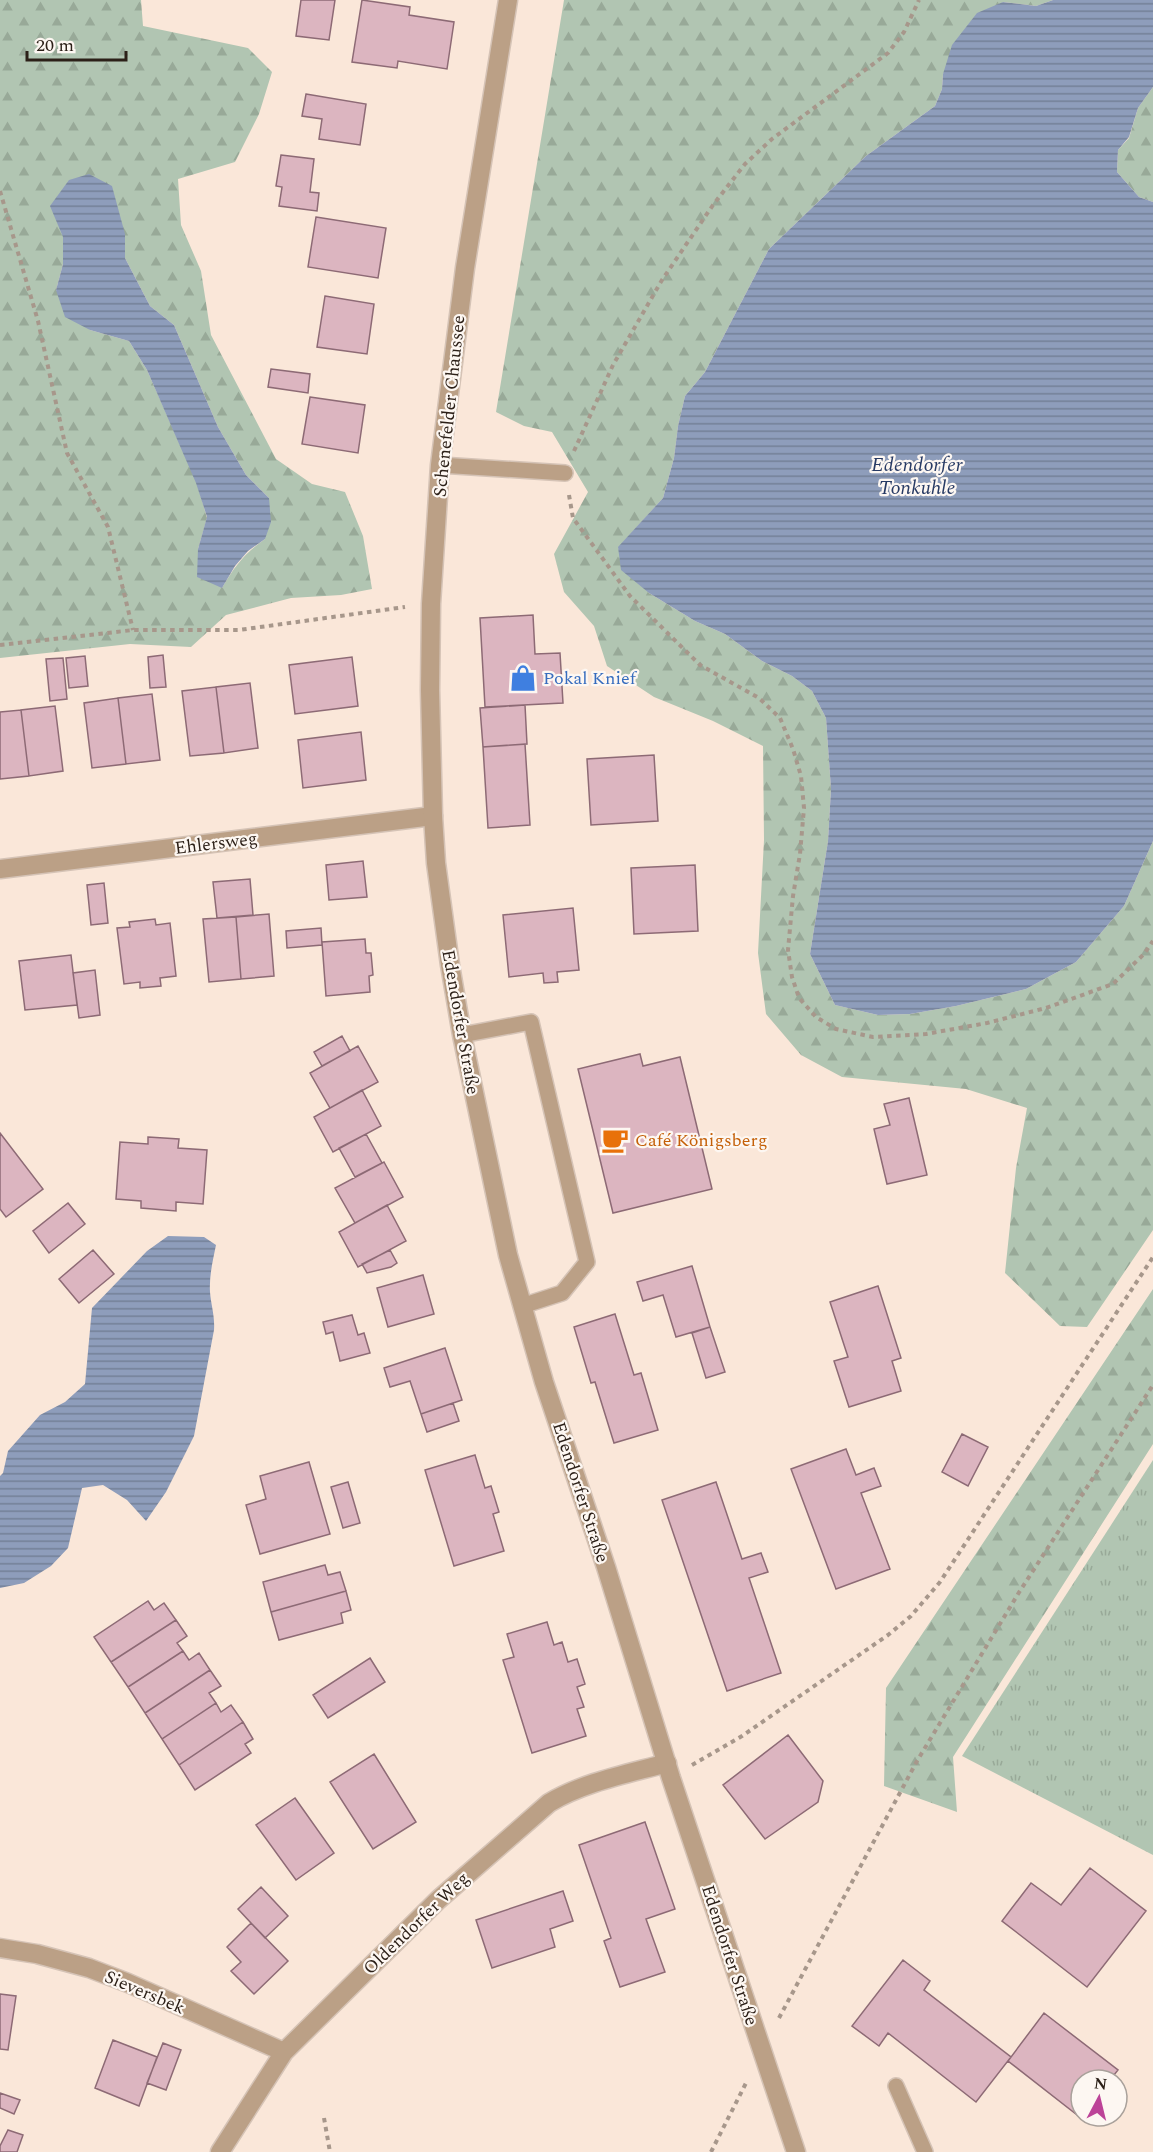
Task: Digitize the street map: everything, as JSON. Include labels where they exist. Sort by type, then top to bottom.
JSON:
[{"type":"street","name":"Schenefelder Chaussee","points":[[432,816],[431,604],[440,465],[464,279],[508,0]]},
{"type":"street","name":"Ehlersweg","points":[[0,869],[432,816]]},
{"type":"street","name":"Edendorfer Straße","points":[[432,816],[436,863],[462,1035],[508,1255],[544,1382],[606,1567],[669,1770],[796,2152]]},
{"type":"street","name":"Oldendorfer Weg","points":[[220,2152],[284,2052],[446,1893],[549,1803],[565,1794],[604,1780],[669,1770]]},
{"type":"street","name":"Sieversbek","points":[[0,1948],[37,1954],[89,1968],[284,2052]]},
{"type":"lane","points":[[440,465],[565,473]]},
{"type":"lane","points":[[462,1035],[531,1022],[587,1262],[562,1293],[522,1306]]},
{"type":"lane","points":[[896,2086],[925,2152]]},
{"type":"path","points":[[919,0],[904,32],[888,53],[772,140],[745,164],[713,205],[662,280],[613,365],[565,473],[573,518],[630,596],[700,665],[759,698],[780,718],[801,776],[804,808],[788,950],[799,998],[816,1017],[836,1029],[873,1037],[926,1034],[987,1023],[1046,1008],[1113,984],[1144,954],[1153,941]]},
{"type":"path","points":[[0,191],[38,321],[67,453],[108,527],[133,630]]},
{"type":"path","points":[[0,645],[133,630],[238,630],[431,604]]},
{"type":"path","points":[[669,1770],[742,1736],[888,1635],[911,1616],[940,1582],[1153,1257]]},
{"type":"path","points":[[711,2152],[762,2050],[917,1761],[1018,1594],[1153,1385]]},
{"type":"path","points":[[324,2118],[330,2152]]},
{"type":"green space","points":[[0,0],[141,0],[143,26],[248,48],[272,72],[259,114],[235,162],[178,179],[181,225],[201,271],[211,335],[276,459],[312,484],[345,492],[363,536],[372,589],[341,595],[291,598],[226,615],[191,647],[130,644],[0,658]],"holes":[[[125,234],[125,258],[150,306],[174,325],[218,427],[246,475],[269,498],[265,539],[240,561],[222,588],[198,549],[207,518],[197,483],[147,370],[129,341],[90,330],[56,290],[63,264],[63,237]]]},
{"type":"green space","points":[[564,0],[1053,0],[1036,6],[1003,2],[943,74],[942,89],[935,106],[866,156],[769,249],[705,372],[685,396],[674,458],[663,498],[618,548],[649,593],[695,621],[725,634],[762,661],[792,676],[812,691],[826,718],[831,789],[828,841],[810,954],[835,1005],[878,1015],[910,1014],[956,1006],[1026,989],[1076,962],[1124,906],[1153,841],[1153,1230],[1087,1327],[1060,1326],[1005,1273],[1016,1168],[1027,1108],[966,1089],[842,1077],[801,1055],[766,1014],[758,953],[764,840],[763,746],[713,721],[654,697],[607,666],[594,626],[564,592],[554,554],[588,492],[552,432],[524,426],[496,412]]},
{"type":"green space","points":[[1153,87],[1153,202],[1139,197],[1117,172],[1118,150],[1129,138],[1138,108]]},
{"type":"green space","points":[[1153,1289],[1153,1444],[953,1757],[957,1812],[884,1786],[886,1688]]},
{"type":"green space","points":[[1153,1460],[1153,1855],[962,1756]]},
{"type":"water","name":"Edendorfer Tonkuhle","points":[[1053,0],[1153,0],[1153,87],[1138,108],[1129,137],[1118,150],[1117,172],[1139,197],[1153,202],[1153,841],[1124,906],[1076,962],[1026,989],[956,1006],[910,1014],[878,1015],[835,1005],[810,954],[828,841],[831,789],[826,718],[812,691],[792,676],[762,661],[725,634],[695,621],[649,593],[621,570],[618,547],[663,498],[674,458],[685,396],[705,372],[769,249],[866,156],[935,106],[942,89],[943,74],[952,45],[977,13],[1003,2],[1036,6]]},
{"type":"water","points":[[89,174],[112,186],[125,234],[125,258],[150,306],[174,325],[218,427],[246,475],[269,498],[271,522],[265,539],[248,551],[235,566],[222,588],[197,577],[198,549],[207,517],[196,483],[147,370],[129,341],[90,330],[65,317],[56,290],[63,264],[63,237],[50,206],[69,180]]},
{"type":"water","points":[[168,1236],[204,1237],[216,1245],[210,1286],[214,1330],[194,1436],[166,1492],[146,1521],[127,1500],[103,1485],[82,1488],[68,1548],[51,1566],[24,1583],[0,1588],[0,1476],[3,1473],[8,1451],[40,1415],[65,1402],[85,1384],[92,1308],[147,1251]]},
{"type":"building","points":[[301,0],[335,0],[329,40],[296,36]]},
{"type":"building","points":[[362,0],[410,7],[409,15],[454,22],[447,69],[398,61],[397,68],[352,62]]},
{"type":"building","points":[[306,94],[366,104],[360,145],[319,139],[322,119],[302,116]]},
{"type":"building","points":[[281,155],[314,159],[310,192],[319,193],[317,211],[279,206],[282,187],[276,186]]},
{"type":"building","points":[[316,217],[386,228],[378,278],[308,267]]},
{"type":"building","points":[[325,296],[374,304],[367,354],[317,347]]},
{"type":"building","points":[[271,369],[310,374],[308,393],[268,387]]},
{"type":"building","points":[[310,397],[365,405],[358,453],[302,444]]},
{"type":"building","name":"Pokal Knief","points":[[533,615],[535,654],[560,653],[563,703],[485,707],[480,618]]},
{"type":"building","points":[[163,655],[166,687],[150,688],[148,657]]},
{"type":"building","points":[[85,656],[88,686],[69,688],[66,658]]},
{"type":"building","points":[[352,657],[358,706],[295,714],[289,665]]},
{"type":"building","points":[[63,658],[67,699],[50,701],[46,659]]},
{"type":"building","points":[[250,683],[258,748],[224,753],[216,687]]},
{"type":"building","points":[[216,687],[224,753],[190,756],[182,691]]},
{"type":"building","points":[[152,694],[160,760],[126,764],[118,698]]},
{"type":"building","points":[[118,698],[126,764],[92,768],[84,703]]},
{"type":"building","points":[[525,705],[527,744],[483,747],[480,708]]},
{"type":"building","points":[[55,706],[63,771],[29,776],[21,710]]},
{"type":"building","points":[[21,710],[29,776],[0,779],[0,712]]},
{"type":"building","points":[[361,732],[366,780],[303,788],[298,740]]},
{"type":"building","points":[[525,744],[530,825],[488,828],[483,747]]},
{"type":"building","points":[[654,755],[658,821],[591,825],[587,759]]},
{"type":"building","points":[[363,861],[367,897],[329,900],[326,865]]},
{"type":"building","points":[[695,865],[698,931],[634,934],[631,868]]},
{"type":"building","points":[[250,879],[253,915],[217,918],[213,882]]},
{"type":"building","points":[[104,883],[108,923],[91,925],[87,885]]},
{"type":"building","points":[[573,908],[579,970],[557,972],[558,982],[544,983],[543,973],[509,977],[503,915]]},
{"type":"building","points":[[269,914],[274,976],[241,979],[236,917]]},
{"type":"building","points":[[236,917],[241,979],[209,982],[203,919]]},
{"type":"building","points":[[155,919],[156,925],[170,923],[176,976],[160,978],[161,986],[140,988],[140,982],[124,984],[117,928],[130,927],[129,922]]},
{"type":"building","points":[[321,928],[322,945],[287,948],[286,931]]},
{"type":"building","points":[[365,939],[366,953],[371,953],[373,975],[369,976],[370,992],[326,996],[322,942]]},
{"type":"building","points":[[71,955],[77,1005],[25,1010],[19,961]]},
{"type":"building","points":[[95,970],[100,1015],[79,1018],[73,973]]},
{"type":"building","points":[[342,1036],[350,1051],[322,1066],[314,1052]]},
{"type":"building","points":[[358,1046],[378,1082],[330,1108],[310,1073]]},
{"type":"building","points":[[640,1054],[643,1066],[680,1057],[712,1189],[613,1213],[578,1069]]},
{"type":"building","points":[[362,1090],[381,1126],[333,1152],[314,1117]]},
{"type":"building","points":[[909,1098],[927,1175],[887,1184],[874,1129],[890,1125],[884,1104]]},
{"type":"building","points":[[0,1133],[43,1189],[6,1217],[0,1209]]},
{"type":"building","points":[[366,1134],[382,1163],[355,1177],[339,1148]]},
{"type":"building","points":[[148,1137],[179,1139],[178,1148],[207,1150],[203,1204],[176,1202],[176,1211],[141,1208],[141,1201],[116,1199],[120,1142],[148,1144]]},
{"type":"building","points":[[384,1162],[403,1197],[355,1223],[335,1188]]},
{"type":"building","points":[[68,1203],[85,1224],[49,1253],[33,1231]]},
{"type":"building","points":[[387,1205],[406,1241],[358,1267],[339,1232]]},
{"type":"building","points":[[93,1250],[114,1274],[79,1303],[59,1279]]},
{"type":"building","points":[[390,1250],[397,1263],[391,1267],[367,1273],[362,1264]]},
{"type":"building","points":[[692,1266],[710,1327],[676,1337],[663,1295],[643,1301],[637,1282]]},
{"type":"building","points":[[423,1275],[434,1314],[388,1327],[377,1288]]},
{"type":"building","points":[[878,1286],[901,1358],[892,1361],[901,1391],[849,1407],[834,1361],[848,1357],[830,1302]]},
{"type":"building","points":[[615,1314],[634,1375],[641,1373],[658,1430],[614,1443],[595,1382],[591,1383],[574,1327]]},
{"type":"building","points":[[352,1315],[358,1335],[364,1333],[370,1353],[340,1361],[333,1332],[326,1334],[323,1322]]},
{"type":"building","points":[[710,1327],[725,1372],[706,1378],[692,1333]]},
{"type":"building","points":[[445,1348],[462,1400],[421,1414],[410,1381],[390,1387],[384,1368]]},
{"type":"building","points":[[453,1403],[459,1421],[427,1432],[421,1414]]},
{"type":"building","points":[[962,1434],[988,1447],[968,1486],[942,1472]]},
{"type":"building","points":[[846,1449],[856,1475],[874,1468],[881,1486],[861,1493],[890,1569],[836,1589],[791,1469]]},
{"type":"building","points":[[475,1455],[485,1488],[491,1486],[499,1512],[493,1514],[504,1551],[454,1566],[425,1470]]},
{"type":"building","points":[[309,1462],[330,1534],[260,1554],[246,1505],[266,1499],[260,1476]]},
{"type":"building","points":[[348,1482],[360,1523],[343,1528],[331,1487]]},
{"type":"building","points":[[716,1482],[742,1559],[761,1553],[768,1572],[749,1578],[781,1673],[727,1691],[662,1500]]},
{"type":"building","points":[[325,1565],[328,1575],[340,1572],[346,1591],[271,1612],[263,1582]]},
{"type":"building","points":[[346,1591],[351,1610],[341,1613],[343,1623],[279,1640],[271,1612]]},
{"type":"building","points":[[148,1601],[154,1610],[164,1603],[176,1620],[111,1662],[94,1637]]},
{"type":"building","points":[[176,1620],[187,1636],[177,1643],[183,1651],[128,1687],[111,1662]]},
{"type":"building","points":[[547,1622],[554,1645],[562,1642],[568,1662],[577,1659],[585,1684],[577,1687],[584,1707],[577,1709],[586,1736],[532,1753],[503,1660],[514,1657],[507,1634]]},
{"type":"building","points":[[183,1651],[189,1660],[199,1653],[210,1670],[145,1713],[128,1687]]},
{"type":"building","points":[[370,1658],[385,1682],[328,1718],[313,1695]]},
{"type":"building","points":[[210,1670],[221,1686],[209,1693],[216,1703],[162,1739],[145,1713]]},
{"type":"building","points":[[216,1703],[221,1712],[231,1705],[243,1722],[179,1765],[162,1739]]},
{"type":"building","points":[[243,1722],[253,1739],[245,1744],[251,1753],[195,1790],[179,1765]]},
{"type":"building","points":[[788,1735],[823,1781],[818,1802],[765,1839],[723,1785]]},
{"type":"building","points":[[374,1754],[416,1822],[373,1849],[330,1782]]},
{"type":"building","points":[[295,1798],[334,1853],[296,1880],[256,1825]]},
{"type":"building","points":[[645,1822],[675,1909],[646,1919],[665,1972],[620,1987],[604,1941],[611,1938],[579,1845]]},
{"type":"building","points":[[1090,1868],[1146,1911],[1087,1987],[1002,1921],[1031,1883],[1061,1905]]},
{"type":"building","points":[[261,1887],[288,1916],[265,1938],[238,1909]]},
{"type":"building","points":[[563,1891],[573,1921],[550,1929],[555,1947],[492,1968],[476,1920]]},
{"type":"building","points":[[251,1923],[288,1961],[254,1994],[231,1971],[241,1962],[227,1947]]},
{"type":"building","points":[[903,1960],[930,1981],[924,1990],[1011,2057],[976,2102],[888,2033],[879,2046],[852,2026]]},
{"type":"building","points":[[0,1994],[16,1996],[8,2050],[0,2049]]},
{"type":"building","points":[[1044,2013],[1115,2068],[1069,2068],[1069,2109],[1008,2061]]},
{"type":"building","points":[[113,2040],[157,2057],[139,2106],[95,2088]]},
{"type":"building","points":[[163,2043],[181,2050],[166,2090],[147,2083]]},
{"type":"building","points":[[0,2093],[20,2100],[14,2114],[0,2108]]},
{"type":"building","points":[[8,2130],[23,2135],[17,2152],[0,2152],[0,2146]]},
{"type":"place","name":"Pokal Knief","points":[[523,678]]},
{"type":"place","name":"Café Königsberg","points":[[615,1140]]}]
